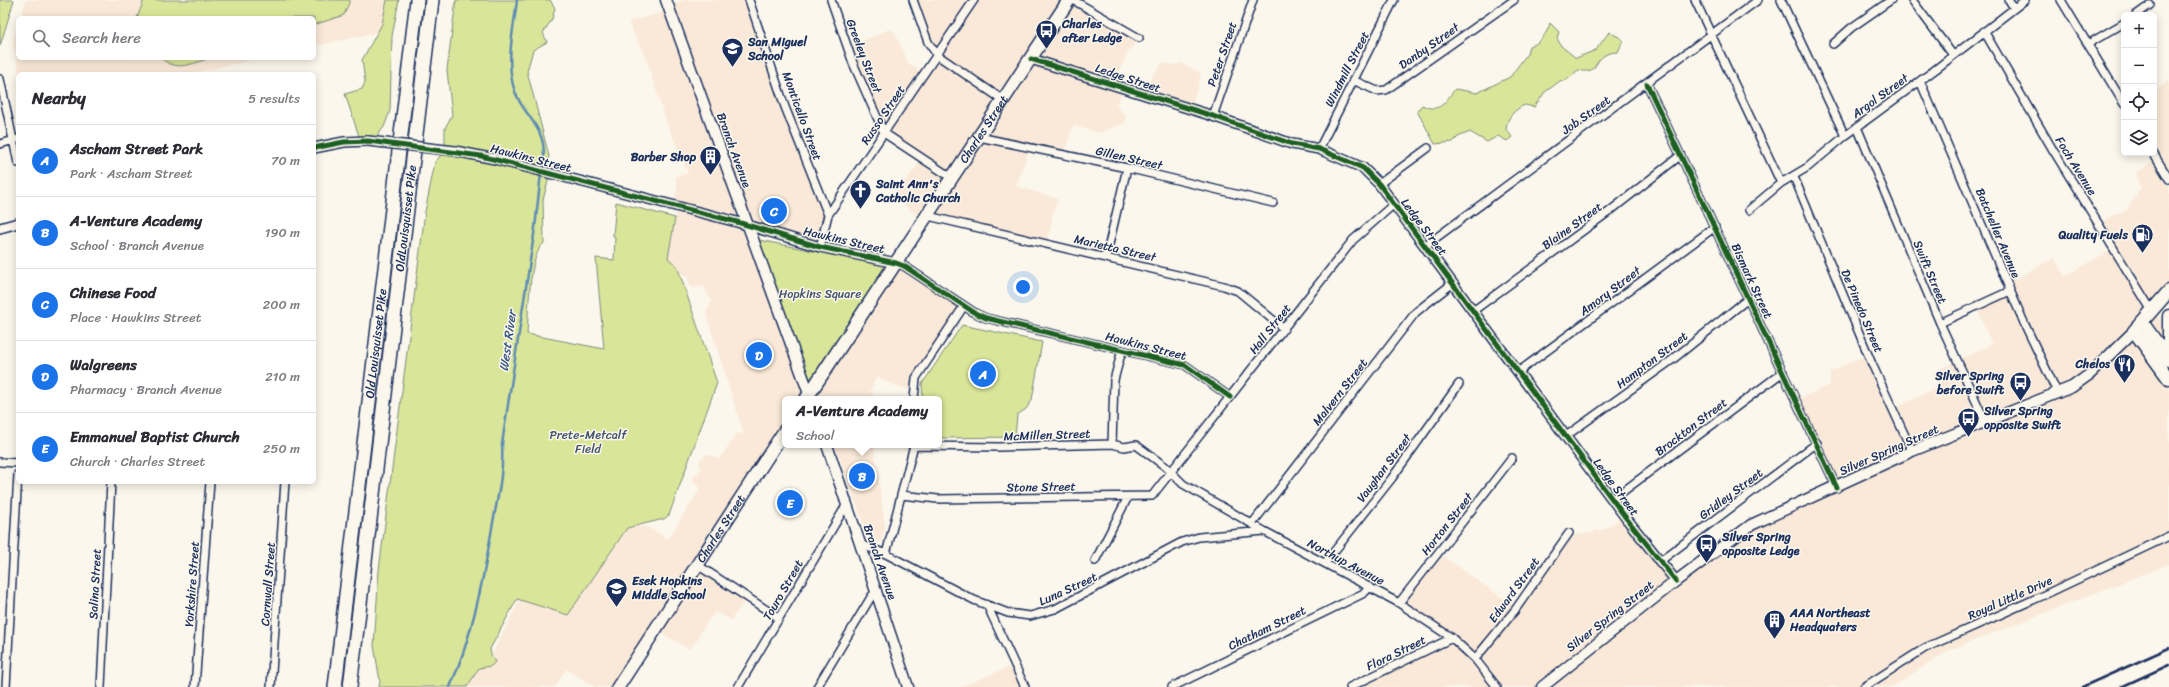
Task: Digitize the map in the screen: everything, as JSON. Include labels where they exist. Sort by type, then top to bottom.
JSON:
[{"type":"highway","name":"Old Louisquisset Pike","points":[[335,687],[417,0]]},
{"type":"highway","name":"OldLouisquisset Pike","points":[[392,332],[432,3]]},
{"type":"highway","name":"Old Louisquisset Pike","points":[[350,687],[392,332]]},
{"type":"main road","name":"Branch Avenue","points":[[668,0],[809,396]]},
{"type":"main road","name":"Charles Street","points":[[810,396],[1070,0]]},
{"type":"main road","points":[[2169,291],[2134,331],[2169,379]]},
{"type":"main road","points":[[2169,316],[2169,360]]},
{"type":"main road","points":[[2142,322],[2169,360]]},
{"type":"main road","name":"Silver Spring Street","points":[[1542,687],[1676,581],[1751,525],[1837,488],[1912,451],[1986,423],[2072,387],[2090,374],[2134,331]]},
{"type":"main road","name":"Charles Street","points":[[619,687],[696,564],[782,435]]},
{"type":"main road","name":"Branch Avenue","points":[[828,448],[862,545],[908,687]]},
{"type":"street","name":"Monticello Street","points":[[749,0],[786,107],[828,215]]},
{"type":"street","name":"Greeley Street","points":[[831,0],[853,63],[884,133]]},
{"type":"street","points":[[913,0],[928,42],[937,55],[1003,100]]},
{"type":"street","name":"Russo Street","points":[[820,246],[828,215],[974,0]]},
{"type":"street","points":[[1073,0],[1139,38]]},
{"type":"street","name":"Peter Street","points":[[1213,116],[1253,0]]},
{"type":"street","name":"Windmill Street","points":[[1319,148],[1394,0]]},
{"type":"street","name":"Danby Street","points":[[1353,80],[1377,91],[1386,90],[1514,0]]},
{"type":"street","points":[[1695,0],[1781,183]]},
{"type":"street","name":"Job Street","points":[[1425,246],[1647,84],[1758,0]]},
{"type":"street","points":[[1781,0],[1845,136]]},
{"type":"street","points":[[1833,44],[1851,28],[1891,0]]},
{"type":"street","points":[[1912,0],[1953,55]]},
{"type":"street","points":[[2009,0],[2014,8]]},
{"type":"street","name":"Argol Street","points":[[1749,210],[1781,183],[1794,177],[1845,136],[1920,81],[2025,0]]},
{"type":"street","points":[[2061,0],[2121,99]]},
{"type":"street","points":[[2140,12],[2150,4]]},
{"type":"street","points":[[2088,44],[2121,25]]},
{"type":"street","name":"Foch Avenue","points":[[1984,31],[2054,150],[2152,311]]},
{"type":"street","name":"Ledge Street","points":[[1031,59],[1213,116],[1292,144],[1319,148],[1363,168],[1379,184],[1454,283],[1472,311],[1659,562],[1676,581]]},
{"type":"street","points":[[0,79],[15,140],[0,144]]},
{"type":"street","name":"Batcheller Avenue","points":[[1920,81],[2010,290],[2058,394]]},
{"type":"street","name":"Bismark Street","points":[[1647,84],[1749,298],[1837,488]]},
{"type":"street","name":"Swift Street","points":[[1857,127],[1940,323],[1986,423]]},
{"type":"street","points":[[884,133],[952,178]]},
{"type":"street","name":"Gillen Street","points":[[979,137],[1127,168],[1273,203]]},
{"type":"street","name":"Hawkins Street","points":[[316,148],[344,142],[368,141],[481,156],[748,225],[820,246],[896,263],[904,266],[964,306],[986,318],[1185,365],[1230,397]]},
{"type":"street","points":[[1379,184],[1428,148]]},
{"type":"street","name":"Blaine Street","points":[[1472,311],[1610,211],[1681,155]]},
{"type":"street","points":[[2156,156],[2169,179]]},
{"type":"street","points":[[1106,257],[1127,168]]},
{"type":"street","name":"De Pinedo Street","points":[[1794,177],[1872,364],[1912,451]]},
{"type":"street","name":"Hall Street","points":[[1171,474],[1353,240],[1394,204]]},
{"type":"street","name":"Marietta Street","points":[[928,216],[1233,288],[1284,329]]},
{"type":"street","points":[[0,228],[16,224]]},
{"type":"street","name":"Amory Street","points":[[1518,372],[1715,227]]},
{"type":"street","name":"Malvern Street","points":[[1252,524],[1416,312],[1454,283]]},
{"type":"street","points":[[1940,323],[2010,290]]},
{"type":"street","name":"Hampton Street","points":[[1566,436],[1672,360],[1749,298]]},
{"type":"street","points":[[914,396],[916,378],[964,306]]},
{"type":"street","points":[[1112,444],[1114,380],[1122,350]]},
{"type":"street","name":"Brockton Street","points":[[1612,499],[1783,372]]},
{"type":"street","name":"Vaughan Street","points":[[1325,563],[1392,478],[1459,384]]},
{"type":"street","name":"Gridley Street","points":[[1659,562],[1817,443]]},
{"type":"street","name":"McMillen Street","points":[[942,446],[999,447],[1112,444],[1124,447],[1136,445],[1166,467],[1171,474]]},
{"type":"street","points":[[886,554],[913,448]]},
{"type":"street","name":"Horton Street","points":[[1399,603],[1512,458]]},
{"type":"street","points":[[0,462],[16,463]]},
{"type":"street","name":"Northup Avenue","points":[[1171,474],[1183,484],[1264,531],[1399,603],[1452,638],[1475,659],[1497,687]]},
{"type":"street","name":"Stone Street","points":[[901,495],[938,499],[1152,496],[1171,474]]},
{"type":"street","points":[[6,687],[17,484]]},
{"type":"street","name":"Salina Street","points":[[101,687],[111,484]]},
{"type":"street","name":"Yorkshire Street","points":[[195,687],[210,484]]},
{"type":"street","name":"Cornwall Street","points":[[271,687],[285,484]]},
{"type":"street","points":[[1095,561],[1128,497]]},
{"type":"street","name":"Touro Street","points":[[738,687],[847,504]]},
{"type":"street","name":"Luna Street","points":[[862,545],[886,554],[987,605],[1019,615],[1036,615],[1050,612],[1182,542],[1199,537],[1264,531]]},
{"type":"street","name":"Edward Street","points":[[1475,659],[1515,610],[1569,533]]},
{"type":"street","name":"Royal Little Drive","points":[[1864,687],[1925,648],[2044,595],[2169,536]]},
{"type":"street","points":[[696,564],[779,618]]},
{"type":"street","name":"Chatham Street","points":[[1172,687],[1180,685],[1364,593],[1370,587]]},
{"type":"street","points":[[817,687],[871,597],[877,590]]},
{"type":"street","points":[[987,605],[1025,687]]},
{"type":"street","name":"Flora Street","points":[[1350,687],[1452,638]]},
{"type":"shaded area","points":[[26,0],[395,0],[393,29],[316,46],[316,16],[21,16]]},
{"type":"shaded area","points":[[684,0],[749,0],[784,103],[794,112],[829,211],[824,215],[824,218],[833,245],[781,239],[751,232],[807,396],[782,396],[782,436],[700,564],[747,598],[731,620],[715,612],[699,634],[699,638],[689,649],[656,630],[696,564],[691,561],[610,687],[595,687],[566,669],[555,687],[467,687],[479,668],[491,666],[489,660],[520,600],[568,615],[627,528],[645,526],[668,539],[700,489],[692,479],[702,469],[699,463],[702,458],[708,454],[719,459],[738,433],[744,434],[706,312],[712,302],[704,286],[694,288],[690,286],[688,277],[668,266],[664,261],[677,211],[672,207],[677,191],[676,179],[677,176],[688,173],[666,121],[646,58],[628,22],[661,13],[668,6]]},
{"type":"shaded area","points":[[914,0],[1076,0],[1139,38],[1127,53],[1115,83],[1123,87],[1116,106],[1126,115],[1125,123],[1098,133],[1073,125],[1064,154],[1030,147],[1016,186],[1058,199],[1052,216],[1051,227],[1046,245],[929,218],[924,221],[894,196],[921,161],[884,137],[869,102],[851,46],[890,29],[894,31],[908,63],[924,73],[937,57]]},
{"type":"shaded area","points":[[16,31],[16,58],[13,41]]},
{"type":"shaded area","points":[[16,60],[252,60],[197,72],[19,72]]},
{"type":"shaded area","points":[[1162,63],[1176,65],[1181,63],[1201,73],[1198,87],[1190,107],[1146,94],[1150,80]]},
{"type":"shaded area","points":[[2169,80],[2169,291],[2152,307],[2169,335],[2169,564],[1948,651],[1892,687],[1355,687],[1432,648],[1447,645],[1436,633],[1401,605],[1443,556],[1515,607],[1575,535],[1592,533],[1596,530],[1600,531],[1609,527],[1624,515],[1672,578],[1729,539],[1836,488],[1796,400],[1830,385],[1830,372],[1866,355],[1894,409],[1939,386],[1933,372],[1992,344],[1973,301],[1975,299],[1988,301],[1991,295],[2008,287],[2009,282],[2054,258],[2065,276],[2111,250],[2098,224],[2113,215],[2127,210],[2141,187],[2136,173],[2154,161],[2152,156],[2157,156],[2157,90]]},
{"type":"shaded area","points":[[897,262],[961,308],[912,391],[884,381],[877,375],[871,390],[874,396],[807,396]]},
{"type":"shaded area","points":[[836,448],[874,448],[885,526],[881,543],[868,536]]},
{"type":"shaded area","points":[[1011,665],[1023,687],[960,687],[1009,667]]},
{"type":"green space","points":[[0,0],[14,0],[0,46]]},
{"type":"green space","points":[[144,0],[350,0],[344,15],[316,24],[316,16],[138,16]]},
{"type":"green space","points":[[387,0],[399,0],[392,36],[390,111],[384,127],[374,140],[360,139],[345,94],[362,89],[365,82],[362,60],[382,24]]},
{"type":"green space","name":"Prete-Metcalf Field","points":[[456,0],[550,0],[555,8],[552,19],[543,33],[547,42],[533,50],[527,71],[549,156],[544,173],[549,177],[543,200],[544,243],[539,250],[532,272],[527,334],[604,349],[596,258],[614,260],[615,236],[613,236],[616,202],[675,218],[668,258],[677,266],[717,383],[669,515],[664,519],[627,528],[568,615],[517,599],[490,649],[491,655],[495,662],[491,666],[479,668],[467,687],[379,687],[380,681],[374,646],[379,570],[425,212],[435,162],[445,150],[445,128],[452,115],[447,70]]},
{"type":"green space","points":[[1550,23],[1559,32],[1557,38],[1561,46],[1576,58],[1596,50],[1609,32],[1621,38],[1623,41],[1618,52],[1605,55],[1589,71],[1578,70],[1567,80],[1560,81],[1545,92],[1534,107],[1525,105],[1515,111],[1508,121],[1506,129],[1512,137],[1507,141],[1498,136],[1487,142],[1470,132],[1458,137],[1453,142],[1435,144],[1417,111],[1422,105],[1433,108],[1438,107],[1445,102],[1455,89],[1477,93],[1510,77],[1527,54],[1529,46],[1540,41],[1547,31]]},
{"type":"green space","points":[[164,60],[204,60],[184,66],[172,65]]},
{"type":"green space","name":"Hopkins Square","points":[[759,240],[887,266],[808,384]]},
{"type":"green space","points":[[962,325],[1042,342],[1032,400],[1026,409],[1017,415],[1015,437],[942,438],[942,396],[923,396],[922,384]]},
{"type":"waterway","name":"West River","points":[[517,0],[510,53],[511,74],[517,96],[534,123],[543,142],[544,154],[542,169]]},
{"type":"waterway","name":"West River","points":[[450,687],[471,629],[485,568],[498,497],[502,465],[502,444],[535,228],[541,173]]},
{"type":"railway","points":[[2082,687],[2169,648]]},
{"type":"railway","points":[[2121,687],[2169,665]]},
{"type":"cycle path","points":[[1031,59],[1213,116],[1292,144],[1319,149],[1363,168],[1379,184],[1626,518],[1676,581]]},
{"type":"cycle path","points":[[1647,84],[1837,488]]},
{"type":"cycle path","points":[[316,148],[344,142],[368,141],[481,156],[737,222],[820,247],[896,263],[904,266],[975,313],[986,318],[1185,365],[1230,397]]},
{"type":"place","name":"Charles after Ledge","points":[[1047,50]]},
{"type":"place","name":"San Miguel School","points":[[732,68]]},
{"type":"place","name":"Barber Shop","points":[[711,176]]},
{"type":"place","name":"Saint Ann's Catholic Church","points":[[861,210]]},
{"type":"place","name":"Chinese Food","points":[[774,211]]},
{"type":"place","name":"Quality Fuels","points":[[2143,254]]},
{"type":"place","name":"Walgreens","points":[[759,355]]},
{"type":"place","name":"Ascham Street Park","points":[[983,374]]},
{"type":"place","name":"Chelos","points":[[2125,384]]},
{"type":"place","name":"Silver Spring before Swift","points":[[2020,402]]},
{"type":"place","name":"Silver Spring opposite Swift","points":[[1969,438]]},
{"type":"place","name":"A-Venture Academy","points":[[862,476]]},
{"type":"place","name":"Emmanuel Baptist Church","points":[[790,503]]},
{"type":"place","name":"Silver Spring opposite Ledge","points":[[1707,564]]},
{"type":"place","name":"Esek Hopkins Middle School","points":[[617,608]]},
{"type":"place","name":"AAA Northeast Headquaters","points":[[1774,640]]}]
